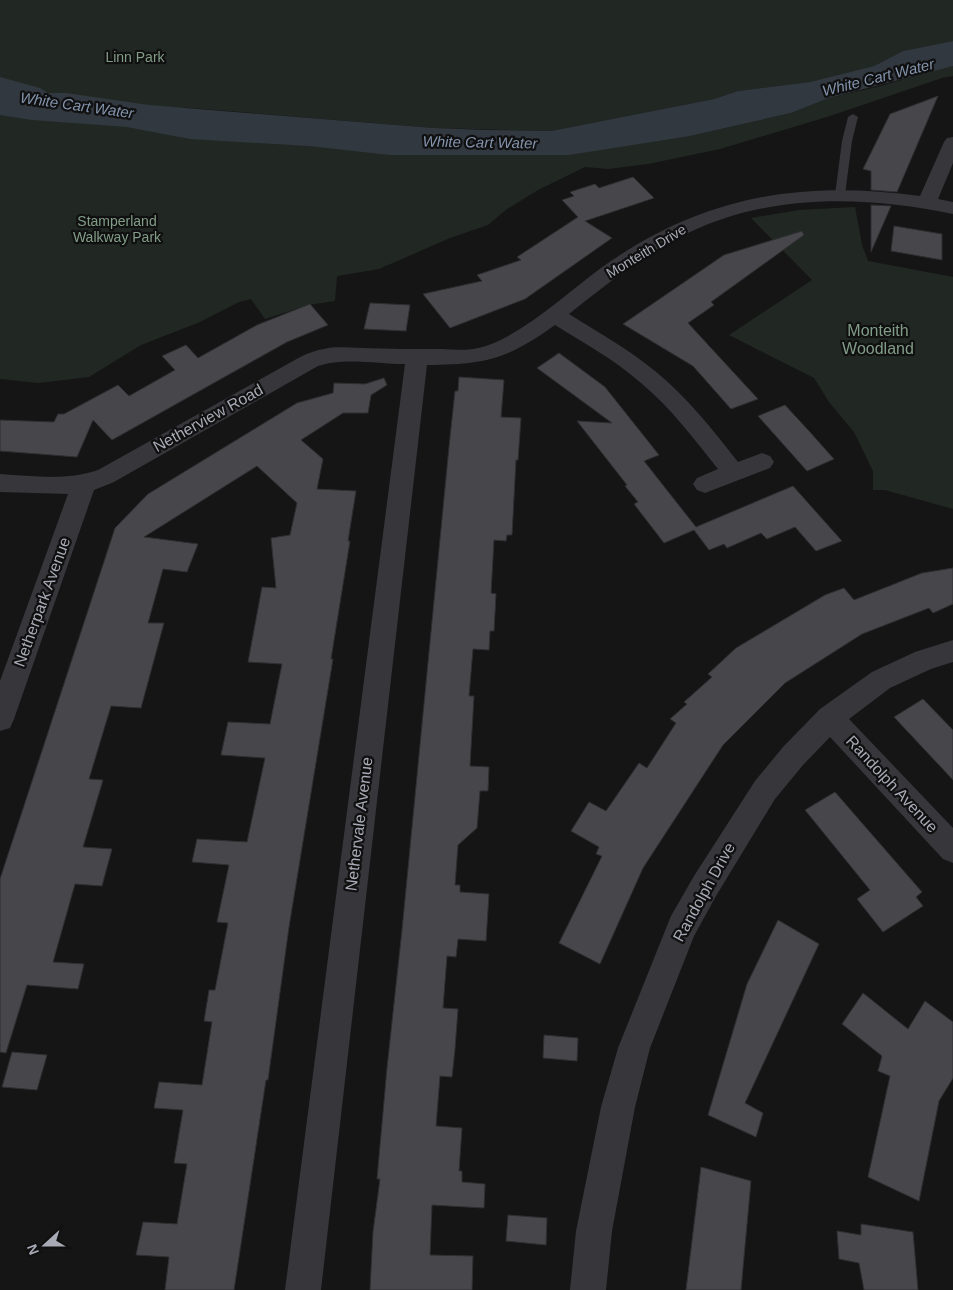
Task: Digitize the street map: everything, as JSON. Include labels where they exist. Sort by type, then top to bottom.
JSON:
[{"type":"street","points":[[927,202],[953,142]]},
{"type":"street","name":"Monteith Drive","points":[[417,358],[457,357],[494,351],[515,340],[615,269],[666,236],[702,219],[745,206],[785,198],[840,195],[876,196],[927,202],[953,208]]},
{"type":"street","points":[[553,314],[625,359],[661,387],[690,417],[734,473]]},
{"type":"street","name":"Netherview Road","points":[[0,483],[61,486],[84,484],[106,476],[310,361],[325,356],[417,358]]},
{"type":"street","name":"Nethervale Avenue","points":[[303,1290],[417,358]]},
{"type":"street","points":[[705,484],[762,462]]},
{"type":"street","name":"Netherpark Avenue","points":[[0,719],[84,484]]},
{"type":"street","name":"Randolph Drive","points":[[588,1290],[594,1231],[629,1065],[682,927],[734,837],[765,790],[793,756],[830,718],[881,680],[924,660],[953,651]]},
{"type":"street","name":"Randolph Avenue","points":[[830,718],[953,849]]},
{"type":"lane","points":[[840,195],[847,141],[853,117]]},
{"type":"green space","points":[[0,0],[953,0],[953,41],[903,51],[874,66],[810,82],[738,91],[714,99],[551,131],[434,128],[179,107],[394,140],[690,136],[791,113],[829,98],[881,86],[945,67],[953,66],[953,76],[720,149],[648,164],[608,169],[585,167],[538,190],[507,209],[488,225],[450,238],[379,269],[337,276],[335,301],[308,305],[265,319],[251,299],[239,302],[200,322],[141,345],[89,377],[39,383],[0,379]]},
{"type":"green space","name":"Monteith Woodland","points":[[855,207],[862,245],[868,261],[953,277],[953,509],[885,490],[873,490],[873,471],[854,432],[829,402],[814,378],[729,335],[812,280],[751,218],[799,210]]},
{"type":"water","name":"White Cart Water","points":[[953,41],[953,66],[829,98],[791,113],[690,136],[569,155],[390,155],[309,146],[190,139],[127,127],[32,120],[0,115],[0,77],[40,88],[48,93],[66,93],[149,105],[434,128],[551,131],[714,99],[738,91],[810,82],[874,66],[903,51]]},
{"type":"building","points":[[938,96],[897,192],[871,190],[871,171],[863,169],[890,114]]},
{"type":"building","points":[[633,177],[654,198],[585,221],[612,238],[525,299],[450,328],[423,294],[482,281],[477,275],[521,260],[517,257],[578,217],[562,200],[574,196],[570,192],[595,184],[599,188]]},
{"type":"building","points":[[871,205],[891,206],[871,252]]},
{"type":"building","points":[[894,226],[942,234],[942,260],[891,251]]},
{"type":"building","points":[[802,231],[804,235],[711,302],[714,305],[688,323],[758,399],[731,409],[693,366],[623,324],[724,255]]},
{"type":"building","points":[[370,303],[410,305],[406,331],[364,329]]},
{"type":"building","points":[[310,304],[328,325],[287,342],[112,440],[93,420],[77,457],[0,451],[0,420],[54,422],[58,414],[64,414],[118,385],[129,396],[175,370],[162,356],[186,345],[198,358],[257,325]]},
{"type":"building","points":[[559,353],[605,387],[659,455],[644,461],[696,527],[793,486],[842,541],[816,551],[795,527],[767,539],[761,533],[727,548],[724,544],[709,550],[694,530],[664,543],[634,504],[638,502],[625,486],[627,485],[577,421],[612,423],[537,368]]},
{"type":"building","points":[[459,377],[504,380],[501,417],[521,418],[518,460],[516,460],[512,535],[507,535],[506,541],[494,540],[491,593],[496,594],[494,631],[490,631],[489,650],[473,649],[469,696],[474,696],[470,766],[489,767],[488,791],[480,791],[477,828],[458,845],[455,885],[460,885],[460,892],[489,894],[486,941],[458,939],[456,957],[447,956],[443,1008],[458,1009],[452,1077],[440,1076],[436,1126],[462,1128],[459,1171],[462,1171],[462,1182],[485,1184],[484,1208],[432,1205],[430,1255],[473,1256],[472,1290],[370,1290],[387,1068],[449,447],[455,391],[458,391]]},
{"type":"building","points":[[384,378],[387,385],[371,395],[368,413],[343,413],[301,440],[323,459],[317,489],[356,491],[331,659],[333,659],[289,927],[268,1080],[266,1080],[234,1290],[165,1290],[169,1257],[136,1255],[143,1222],[177,1224],[187,1164],[174,1163],[183,1110],[154,1108],[159,1082],[202,1085],[212,1022],[204,1021],[209,990],[215,990],[228,923],[217,922],[229,865],[192,862],[197,839],[247,842],[265,758],[221,755],[228,722],[270,724],[282,664],[248,662],[262,587],[276,588],[271,538],[290,535],[297,503],[257,466],[144,537],[198,544],[187,572],[163,569],[148,623],[164,623],[141,708],[111,706],[89,779],[103,780],[83,847],[112,849],[102,886],[75,884],[53,962],[84,964],[78,989],[27,985],[6,1053],[0,1052],[0,879],[115,528],[148,494],[297,403],[333,393],[334,383],[365,384]]},
{"type":"building","points":[[785,405],[834,459],[807,471],[758,416]]},
{"type":"building","points":[[953,568],[953,604],[933,613],[929,608],[862,634],[785,683],[723,745],[643,868],[600,964],[559,943],[602,856],[596,854],[599,847],[571,831],[589,802],[606,811],[639,763],[647,768],[676,723],[670,719],[687,704],[684,702],[712,677],[708,674],[736,648],[825,595],[844,588],[854,600],[922,573]]},
{"type":"building","points":[[923,699],[953,730],[953,780],[894,717]]},
{"type":"building","points":[[835,792],[922,892],[916,897],[923,906],[883,932],[857,899],[870,890],[805,810]]},
{"type":"building","points":[[778,920],[819,944],[745,1103],[763,1113],[756,1137],[708,1115],[747,984]]},
{"type":"building","points":[[863,993],[908,1029],[925,1001],[953,1022],[953,1078],[939,1101],[919,1201],[868,1177],[890,1076],[878,1071],[882,1056],[842,1024]]},
{"type":"building","points":[[544,1035],[578,1038],[577,1061],[543,1058]]},
{"type":"building","points":[[12,1052],[47,1055],[37,1090],[2,1087]]},
{"type":"building","points":[[701,1167],[751,1181],[741,1290],[686,1290]]},
{"type":"building","points":[[508,1215],[547,1218],[546,1245],[506,1241]]},
{"type":"building","points":[[861,1224],[913,1232],[918,1290],[864,1290],[859,1263],[839,1259],[837,1231],[861,1235]]},
{"type":"park label","name":"Linn Park","points":[[135,57]]},
{"type":"park label","name":"Stamperland Walkway Park","points":[[117,230]]}]
